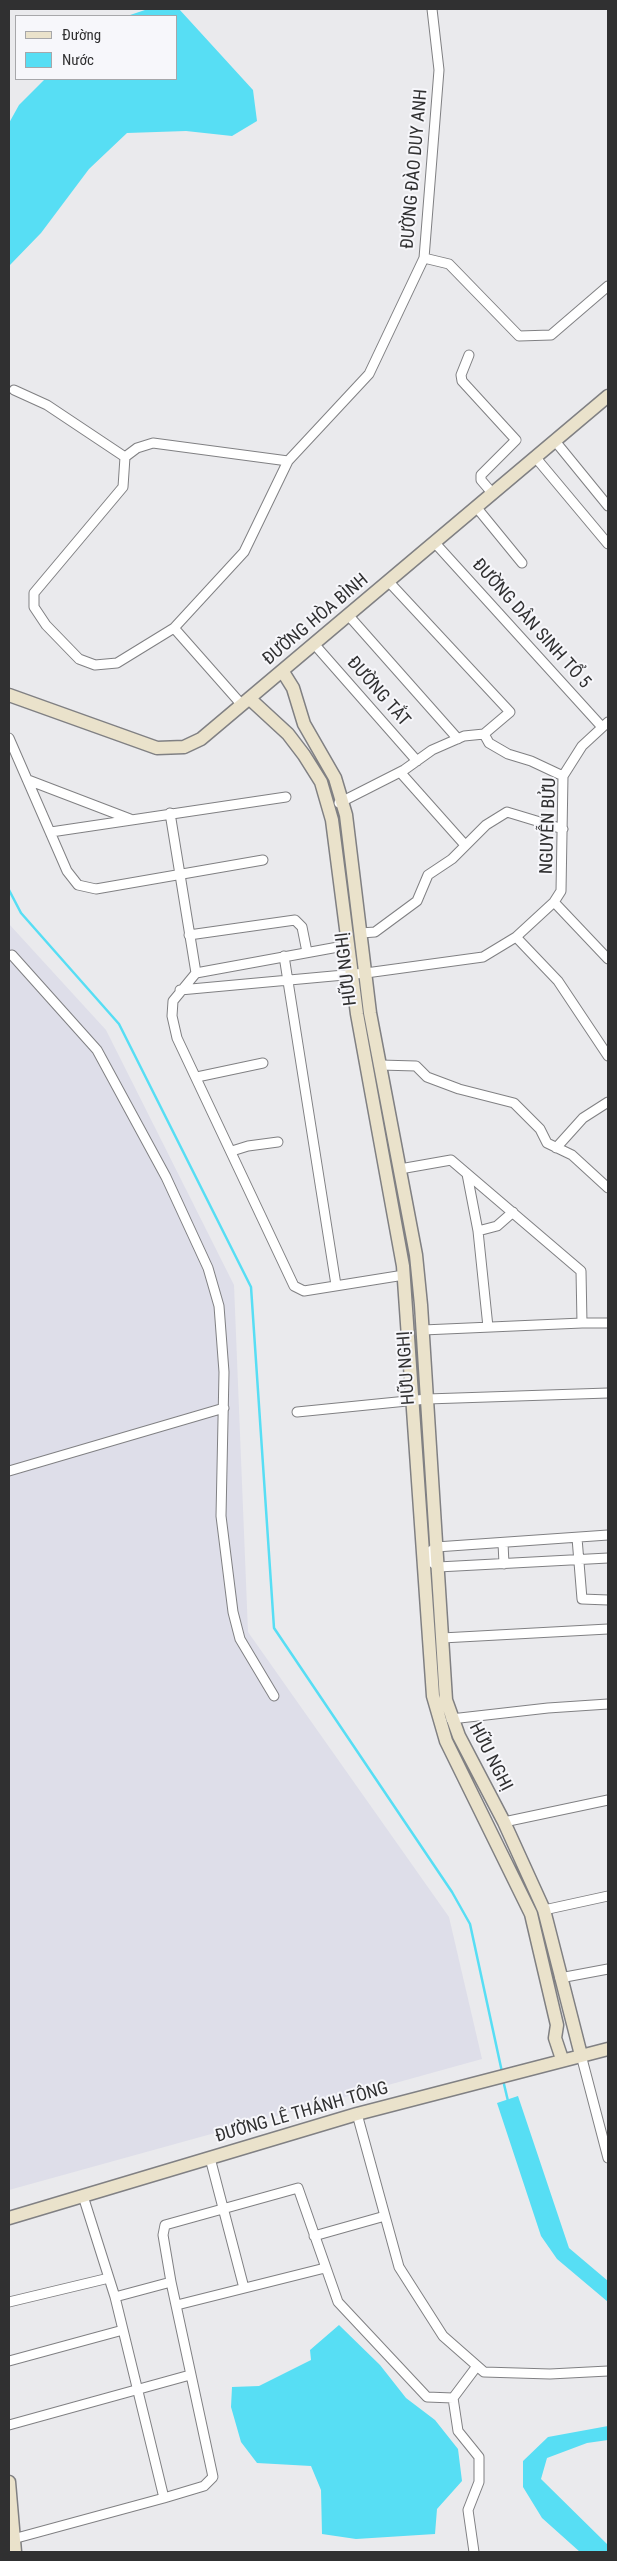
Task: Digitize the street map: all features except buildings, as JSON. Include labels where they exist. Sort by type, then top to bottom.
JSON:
[{"type":"main road","name":"ĐƯỜNG HÒA BÌNH","points":[[9,694],[157,748],[184,747],[201,739],[315,645],[608,396]]},
{"type":"main road","name":"HỮU NGHỊ","points":[[282,672],[293,688],[304,724],[336,778],[346,815],[370,1013],[416,1254],[423,1330],[446,1700],[451,1719],[504,1822],[544,1910],[581,2055]]},
{"type":"main road","name":"HỮU NGHỊ","points":[[246,702],[288,734],[321,782],[329,806],[352,975],[404,1275],[433,1696],[446,1741],[531,1914],[556,2025],[555,2038],[562,2060]]},
{"type":"main road","points":[[406,1307],[421,1305]]},
{"type":"main road","points":[[511,1870],[523,1864]]},
{"type":"main road","name":"ĐƯỜNG LÊ THÁNH TÔNG","points":[[9,2218],[357,2114],[608,2048]]},
{"type":"main road","points":[[9,2482],[14,2546]]},
{"type":"street","name":"ĐƯỜNG ĐÀO DUY ANH","points":[[125,456],[123,487],[34,593],[34,607],[60,640],[79,659],[95,665],[117,663],[174,628],[244,552],[288,461],[369,374],[424,258],[439,70],[432,9]]},
{"type":"street","points":[[424,258],[449,264],[518,336],[551,336],[608,286]]},
{"type":"street","points":[[469,355],[461,375],[462,381],[516,440],[516,443],[481,475],[481,480],[493,494]]},
{"type":"street","points":[[14,390],[47,405],[125,456],[137,448],[153,443],[288,461]]},
{"type":"street","points":[[555,441],[608,506]]},
{"type":"street","points":[[536,458],[608,544]]},
{"type":"street","points":[[477,508],[522,563]]},
{"type":"street","name":"ĐƯỜNG DÂN SINH TỔ 5","points":[[435,543],[605,724]]},
{"type":"street","points":[[329,806],[342,802],[400,772],[432,750],[458,739],[484,734],[510,712],[389,582]]},
{"type":"street","points":[[349,616],[458,739]]},
{"type":"street","points":[[174,628],[246,702]]},
{"type":"street","name":"ĐƯỜNG TẮT","points":[[315,645],[417,761]]},
{"type":"street","name":"NGUYỄN BỬU","points":[[180,990],[352,975],[483,957],[516,938],[554,902],[563,884],[563,776],[582,746],[605,724]]},
{"type":"street","points":[[484,734],[490,743],[508,754],[531,761],[563,776]]},
{"type":"street","points":[[9,738],[73,880],[86,889],[96,889],[179,873],[264,860]]},
{"type":"street","points":[[400,772],[465,845]]},
{"type":"street","points":[[28,780],[131,820]]},
{"type":"street","points":[[52,832],[286,797]]},
{"type":"street","points":[[361,934],[375,932],[417,901],[428,875],[452,859],[486,825],[507,812],[563,829]]},
{"type":"street","points":[[170,814],[196,973]]},
{"type":"street","points":[[554,902],[608,959]]},
{"type":"street","points":[[189,935],[295,920],[302,927],[307,952]]},
{"type":"street","points":[[516,938],[558,981],[608,1056]]},
{"type":"street","points":[[349,945],[196,973],[180,990],[173,1001],[172,1016],[176,1038],[197,1077],[294,1286],[304,1291],[404,1275]]},
{"type":"street","points":[[12,955],[97,1050],[175,1196],[208,1268],[219,1306],[224,1372],[221,1516],[232,1612],[240,1639],[274,1696]]},
{"type":"street","points":[[284,956],[336,1285]]},
{"type":"street","points":[[197,1077],[264,1063]]},
{"type":"street","points":[[380,1065],[416,1066],[427,1077],[514,1103],[540,1129],[547,1143],[572,1155],[608,1188]]},
{"type":"street","points":[[556,1148],[583,1118],[608,1102]]},
{"type":"street","points":[[232,1152],[248,1146],[278,1142]]},
{"type":"street","points":[[400,1169],[450,1160],[513,1212],[581,1270],[582,1323]]},
{"type":"street","points":[[467,1174],[478,1231],[488,1327]]},
{"type":"street","points":[[478,1231],[497,1226],[513,1212]]},
{"type":"street","points":[[423,1330],[608,1323]]},
{"type":"street","points":[[297,1412],[427,1399],[608,1393]]},
{"type":"street","points":[[9,1471],[224,1408]]},
{"type":"street","points":[[608,1536],[436,1547],[424,1556],[438,1567],[608,1558]]},
{"type":"street","points":[[578,1538],[582,1599],[608,1600]]},
{"type":"street","points":[[503,1543],[504,1564]]},
{"type":"street","points":[[442,1638],[608,1629]]},
{"type":"street","points":[[451,1719],[548,1708],[608,1704]]},
{"type":"street","points":[[504,1822],[608,1800]]},
{"type":"street","points":[[544,1910],[608,1896]]},
{"type":"street","points":[[560,1978],[608,1969]]},
{"type":"street","points":[[581,2055],[608,2158]]},
{"type":"street","points":[[357,2114],[399,2267],[444,2336],[484,2372],[550,2374],[608,2371]]},
{"type":"street","points":[[210,2158],[244,2288]]},
{"type":"street","points":[[14,2546],[204,2486],[213,2477],[164,2250],[164,2228],[168,2224],[298,2188],[338,2302],[427,2397],[452,2398]]},
{"type":"street","points":[[83,2196],[115,2297],[164,2498]]},
{"type":"street","points":[[314,2236],[385,2216]]},
{"type":"street","points":[[177,2305],[325,2268]]},
{"type":"street","points":[[9,2302],[109,2278]]},
{"type":"street","points":[[115,2297],[171,2282]]},
{"type":"street","points":[[9,2361],[123,2330]]},
{"type":"street","points":[[474,2552],[468,2510],[479,2482],[479,2457],[458,2431],[452,2398],[477,2366]]},
{"type":"street","points":[[9,2425],[190,2375]]},
{"type":"shaded area","points":[[9,924],[106,1030],[234,1285],[248,1632],[449,1917],[482,2059],[9,2190]]},
{"type":"water","points":[[148,9],[179,9],[253,90],[257,121],[232,136],[186,131],[127,133],[89,169],[41,233],[9,266],[9,123],[19,105],[44,80],[178,80],[178,15],[130,15]]},
{"type":"water","points":[[518,2096],[569,2248],[608,2281],[608,2302],[557,2259],[541,2236],[497,2103]]},
{"type":"water","points":[[339,2325],[380,2365],[406,2398],[435,2420],[458,2449],[462,2481],[437,2509],[435,2534],[356,2539],[322,2534],[321,2490],[311,2466],[257,2463],[241,2442],[231,2407],[232,2387],[259,2386],[311,2360],[310,2350]]},
{"type":"water","points":[[608,2426],[608,2440],[587,2443],[547,2458],[541,2479],[608,2545],[608,2552],[580,2552],[542,2518],[523,2487],[523,2461],[548,2437]]},
{"type":"waterway","points":[[9,890],[21,913],[119,1024],[251,1287],[274,1628],[452,1892],[470,1924],[502,2072]]},
{"type":"waterway","points":[[503,2080],[508,2101]]}]
